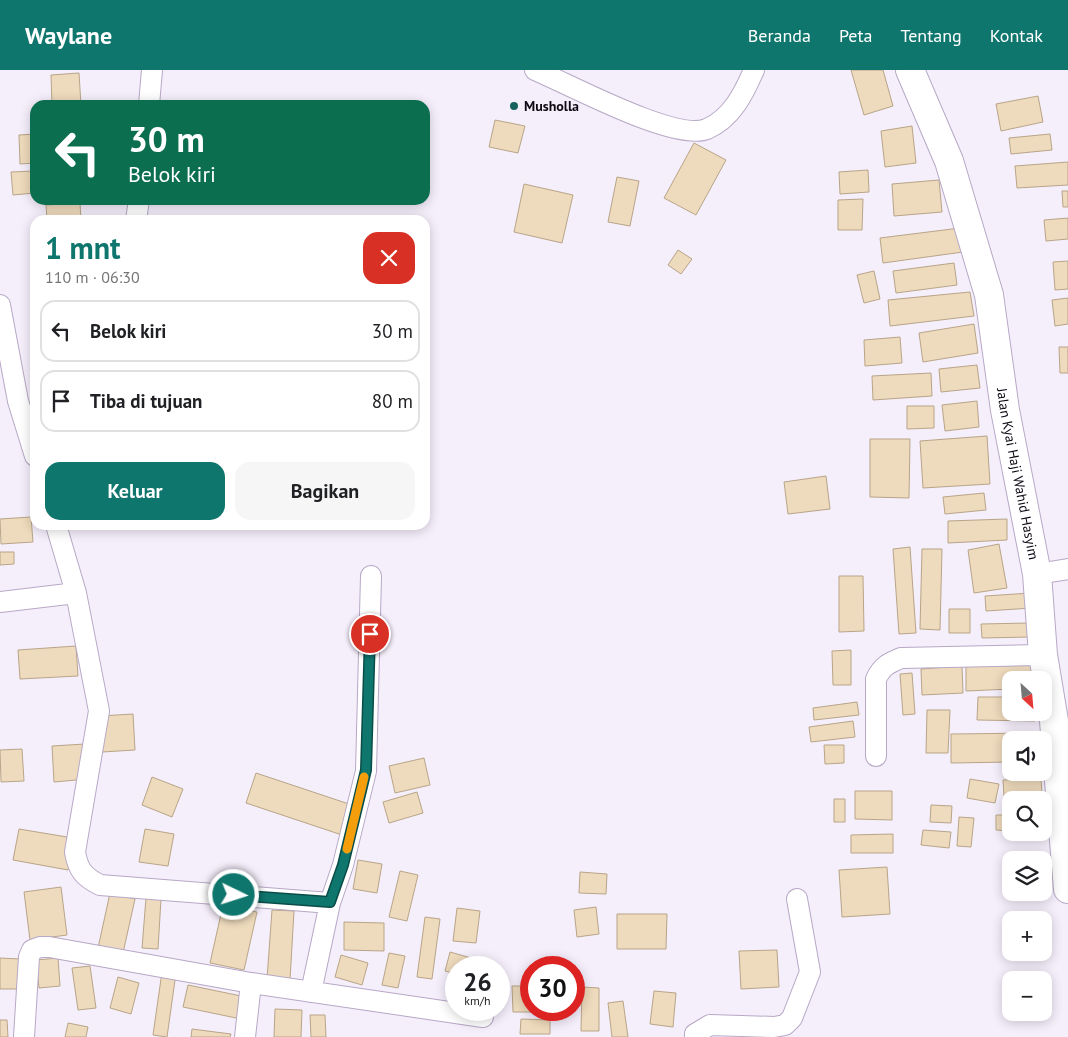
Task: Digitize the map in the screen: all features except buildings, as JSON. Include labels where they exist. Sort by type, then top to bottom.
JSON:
[{"type":"highway","name":"Jalan Kyai Haji Wahid Hasyim","points":[[910,70],[949,160],[989,295],[1005,410],[1037,574],[1043,655],[1054,721],[1068,889]]},
{"type":"street","points":[[149,100],[152,70]]},
{"type":"street","points":[[535,70],[624,111],[682,130],[695,131],[707,129],[730,112],[738,102],[754,70]]},
{"type":"street","points":[[0,305],[18,401],[30,438]]},
{"type":"street","points":[[57,530],[76,593],[98,711],[75,852],[77,865],[86,878],[100,886],[330,902]]},
{"type":"street","points":[[1037,574],[1068,569]]},
{"type":"street","points":[[311,992],[330,902],[343,865],[366,770],[371,576]]},
{"type":"street","points":[[0,602],[76,593]]},
{"type":"street","points":[[876,756],[876,679],[881,669],[888,664],[901,658],[1043,655]]},
{"type":"street","points":[[695,1037],[695,1034],[702,1028],[710,1026],[774,1028],[785,1025],[792,1018],[810,972],[797,898]]},
{"type":"street","points":[[24,1037],[29,957],[32,950],[49,946],[251,983],[445,1011]]},
{"type":"street","points":[[245,1037],[251,983]]},
{"type":"slow traffic","points":[[347,849],[364,777]]},
{"type":"place","name":"Musholla","points":[[514,106]]},
{"type":"route","points":[[234,895],[330,902],[343,865],[366,770],[370,634]]}]
